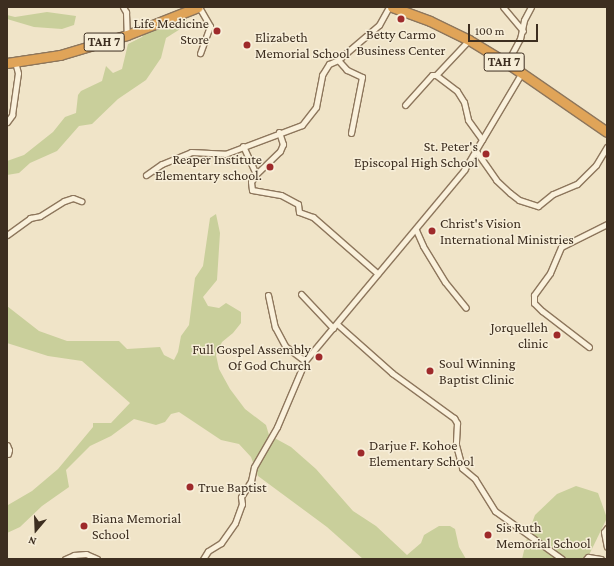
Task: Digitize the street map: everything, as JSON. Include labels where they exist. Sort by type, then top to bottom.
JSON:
[{"type":"highway","name":"TAH 7","points":[[11,63],[60,55],[127,35],[198,7]]},
{"type":"highway","name":"TAH 7","points":[[392,7],[430,21],[469,40],[507,63],[607,132]]},
{"type":"street","points":[[123,7],[126,12],[127,35]]},
{"type":"street","points":[[198,7],[210,26],[200,53]]},
{"type":"street","points":[[146,175],[162,164],[191,152],[216,155],[302,125],[310,116],[318,99],[322,75],[329,64],[338,60],[379,25],[389,7]]},
{"type":"street","points":[[502,7],[523,31]]},
{"type":"street","points":[[507,63],[523,31],[524,20],[531,7]]},
{"type":"street","points":[[405,105],[432,75],[436,75],[469,40]]},
{"type":"street","points":[[338,60],[347,70],[362,77],[351,133]]},
{"type":"street","points":[[7,122],[12,115],[18,73],[11,63]]},
{"type":"street","points":[[203,559],[208,551],[221,543],[235,523],[242,504],[241,496],[251,481],[254,467],[277,427],[305,361],[416,230],[476,151],[521,74]]},
{"type":"street","points":[[436,75],[457,91],[464,102],[468,120],[482,139]]},
{"type":"street","points":[[279,132],[283,144],[280,150],[256,174],[251,182],[252,190],[276,194],[298,204],[299,212],[313,217],[378,274]]},
{"type":"street","points":[[243,146],[256,174]]},
{"type":"street","points":[[476,151],[496,180],[510,193],[519,200],[538,206],[553,194],[577,184],[596,165],[607,147]]},
{"type":"street","points":[[7,235],[30,218],[40,216],[64,201],[73,198],[81,201]]},
{"type":"street","points":[[589,347],[542,311],[534,303],[534,295],[550,273],[561,247],[607,224]]},
{"type":"street","points":[[416,230],[423,246],[445,282],[466,308]]},
{"type":"street","points":[[301,294],[335,326],[392,373],[454,418],[457,423],[456,445],[462,468],[474,479],[495,511],[562,559]]},
{"type":"street","points":[[268,295],[275,327],[285,346],[305,361]]},
{"type":"street","points":[[7,445],[9,450],[8,454]]},
{"type":"street","points":[[607,528],[604,532],[607,547]]},
{"type":"street","points":[[65,559],[74,555],[86,554],[97,559]]},
{"type":"street","points":[[586,559],[588,557],[602,559]]},
{"type":"green space","points":[[47,12],[76,16],[74,25],[62,29],[34,27],[7,19],[7,15],[15,17]]},
{"type":"green space","points":[[175,15],[187,20],[185,26],[166,38],[161,58],[146,80],[118,99],[92,124],[79,126],[57,151],[30,163],[19,173],[7,175],[7,161],[24,155],[53,132],[65,117],[76,113],[78,95],[81,91],[102,81],[106,66],[113,73],[122,69],[128,44],[142,37],[145,33]]},
{"type":"green space","points":[[216,214],[220,233],[217,280],[203,297],[208,306],[219,308],[226,303],[241,312],[241,323],[233,333],[222,342],[216,355],[219,369],[230,389],[245,409],[266,425],[269,435],[291,447],[316,469],[353,511],[376,526],[407,555],[421,543],[424,535],[439,526],[450,526],[455,529],[459,547],[466,559],[363,559],[327,527],[258,476],[251,457],[239,444],[221,440],[179,412],[171,414],[165,422],[156,425],[134,419],[111,436],[90,446],[66,470],[69,487],[42,506],[20,527],[7,533],[8,505],[32,491],[58,469],[93,427],[93,423],[111,423],[130,403],[82,361],[48,356],[7,343],[7,306],[39,331],[67,341],[119,341],[127,349],[160,347],[164,355],[174,360],[178,352],[181,336],[189,325],[195,278],[203,266],[210,218]]},
{"type":"green space","points":[[576,486],[598,493],[607,518],[589,555],[586,559],[522,559],[528,534],[535,515],[557,494]]},
{"type":"place","name":"Betty Carmo Business Center","points":[[401,19]]},
{"type":"place","name":"Life Medicine Store","points":[[217,31]]},
{"type":"place","name":"Elizabeth Memorial School","points":[[247,45]]},
{"type":"place","name":"St. Peter's Episcopal High School","points":[[486,154]]},
{"type":"place","name":"Reaper Institute Elementary school.","points":[[270,167]]},
{"type":"place","name":"Christ's Vision International Ministries","points":[[432,231]]},
{"type":"place","name":"Jorquelleh clinic","points":[[557,335]]},
{"type":"place","name":"Full Gospel Assembly Of God Church","points":[[319,357]]},
{"type":"place","name":"Soul Winning Baptist Clinic","points":[[430,371]]},
{"type":"place","name":"Darjue F. Kohoe Elementary School","points":[[361,453]]},
{"type":"place","name":"True Baptist","points":[[190,487]]},
{"type":"place","name":"Biana Memorial School","points":[[84,526]]},
{"type":"place","name":"Sis Ruth Memorial School","points":[[488,535]]}]
